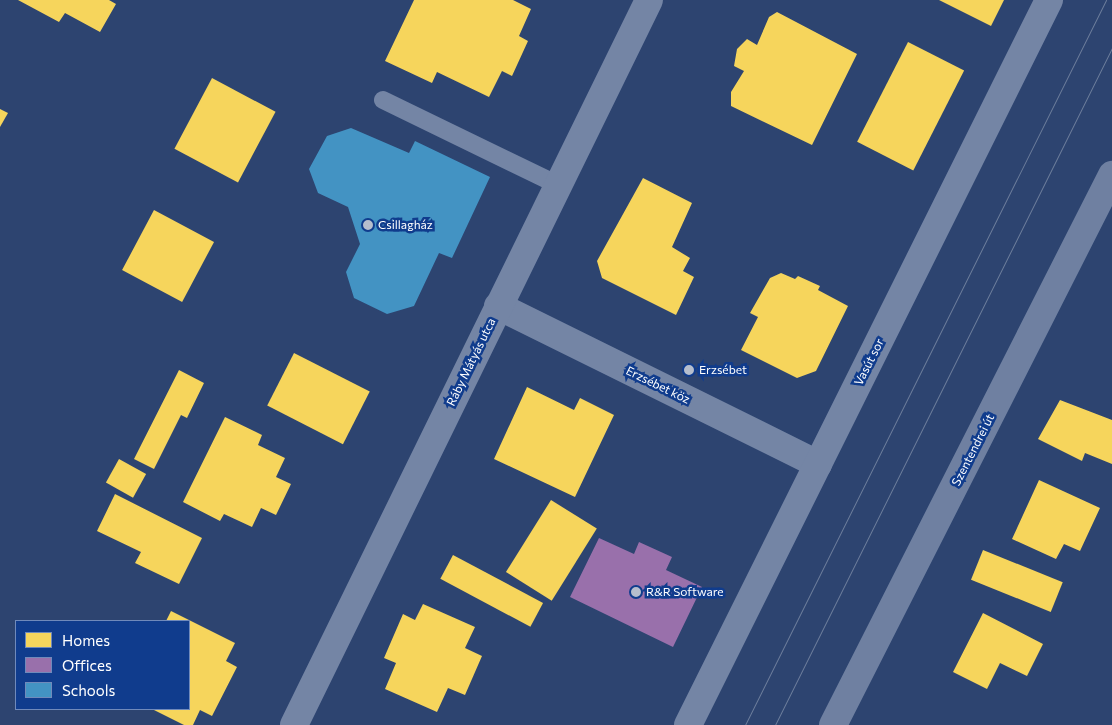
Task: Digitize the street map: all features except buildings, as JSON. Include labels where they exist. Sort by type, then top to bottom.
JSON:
[{"type":"main road","name":"Szentendrei út","points":[[833,725],[1112,175]]},
{"type":"street","name":"Ráby Mátyás utca","points":[[294,725],[498,306],[650,0]]},
{"type":"street","name":"Vasút sor","points":[[688,725],[1049,0]]},
{"type":"street","name":"Erzsébet köz","points":[[498,306],[818,464]]},
{"type":"lane","points":[[383,100],[558,185]]},
{"type":"tram line","points":[[745,725],[1106,0]]},
{"type":"tram line","points":[[775,725],[1112,48]]},
{"type":"place","name":"Csillagház","points":[[368,225]]},
{"type":"place","name":"Erzsébet","points":[[689,370]]},
{"type":"place","name":"R&R Software","points":[[636,592]]}]
